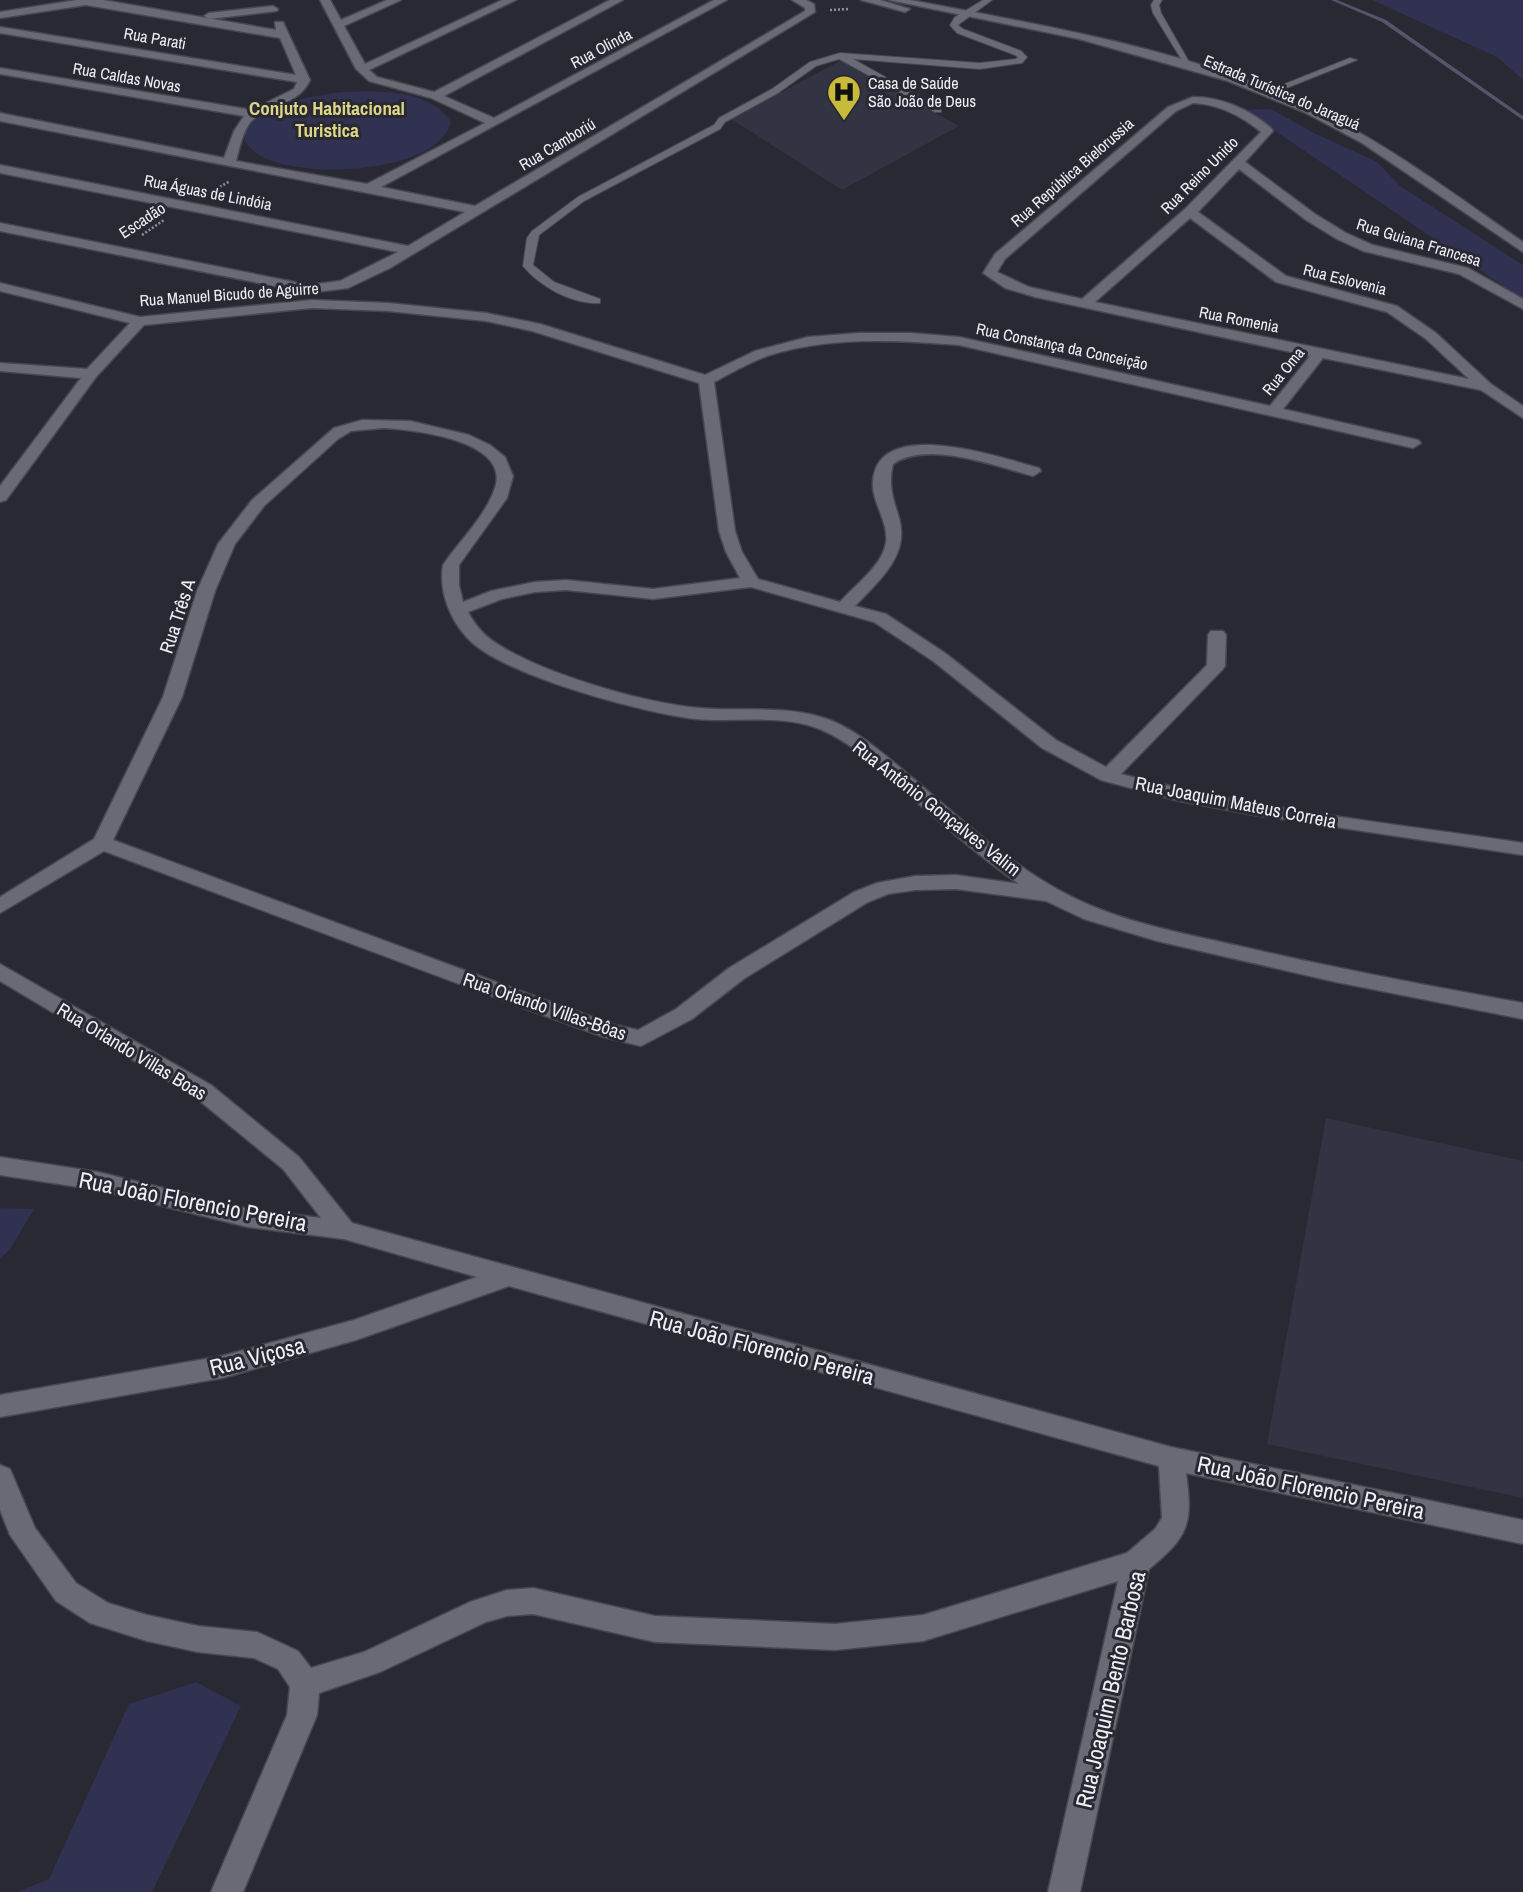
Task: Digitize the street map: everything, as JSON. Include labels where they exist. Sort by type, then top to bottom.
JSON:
[{"type":"street","points":[[0,15],[100,0]]},
{"type":"street","points":[[325,0],[362,69],[379,83],[435,96],[494,123]]},
{"type":"street","points":[[338,25],[396,0]]},
{"type":"street","points":[[362,69],[511,0]]},
{"type":"street","points":[[435,96],[618,0]]},
{"type":"street","name":"Rua Olinda","points":[[369,188],[722,0]]},
{"type":"street","name":"Rua Camboriú","points":[[115,252],[309,289],[343,285],[409,250],[810,12],[812,7],[797,0]]},
{"type":"street","name":"Estrada Turística do Jaraguá","points":[[866,0],[1081,36],[1189,65],[1266,93],[1339,125],[1385,151],[1523,248]]},
{"type":"street","name":"Estrada Turística do Jaraguá","points":[[894,0],[1094,44],[1189,71],[1301,115],[1394,159]]},
{"type":"street","points":[[87,2],[284,35]]},
{"type":"street","points":[[183,19],[271,4],[304,80],[299,91],[250,113],[238,131],[229,163]]},
{"type":"street","name":"Rua Parati","points":[[0,30],[304,80]]},
{"type":"street","name":"Rua Caldas Novas","points":[[0,71],[250,113]]},
{"type":"street","name":"Rua Reino Unido","points":[[1085,303],[1190,212],[1266,131],[1253,121],[1210,102],[1182,103]]},
{"type":"street","name":"Rua República Bielorussia","points":[[990,273],[1000,257],[1182,103]]},
{"type":"street","name":"Rua Águas de Lindóia","points":[[0,117],[369,188]]},
{"type":"street","name":"Rua Guiana Francesa","points":[[1237,162],[1330,230],[1360,245],[1462,271],[1500,289],[1523,305]]},
{"type":"street","name":"Rua Águas de Lindóia","points":[[0,169],[409,250]]},
{"type":"street","points":[[369,188],[475,210]]},
{"type":"street","name":"Rua Eslovenia","points":[[1190,212],[1281,279],[1392,309],[1431,336],[1486,387]]},
{"type":"street","points":[[0,227],[115,252]]},
{"type":"street","name":"Rua Romenia","points":[[990,273],[1006,284],[1085,303],[1486,387]]},
{"type":"street","name":"Rua Manuel Bicudo de Aguirre","points":[[0,287],[140,321],[312,303],[461,314],[535,327],[706,380]]},
{"type":"street","points":[[0,497],[91,374],[140,321]]},
{"type":"street","name":"Rua Constança da Conceição","points":[[706,380],[760,354],[787,346],[866,337],[912,337],[971,344],[1413,443]]},
{"type":"street","name":"Rua Oma","points":[[1273,412],[1320,353]]},
{"type":"street","points":[[0,367],[91,374]]},
{"type":"street","points":[[706,380],[727,530],[734,552],[751,582]]},
{"type":"street","points":[[1486,387],[1523,413]]},
{"type":"street","name":"Rua Antônio Gonçalves Valim","points":[[336,433],[359,424],[385,422],[446,432],[481,444],[497,455],[504,465],[505,478],[500,495],[451,565],[448,576],[459,610],[481,641],[498,653],[563,678],[655,706],[694,713],[783,717],[817,722],[840,732],[868,751],[1008,866],[1051,895],[1097,916],[1147,932],[1313,971],[1523,1011]]},
{"type":"street","name":"Rua Três A","points":[[102,843],[175,692],[220,553],[237,526],[256,504],[336,433]]},
{"type":"street","points":[[845,607],[888,557],[894,545],[894,533],[881,482],[886,459],[894,453],[919,448],[1033,471]]},
{"type":"street","name":"Rua Joaquim Mateus Correia","points":[[459,610],[497,595],[535,587],[566,585],[653,594],[751,582],[880,618],[905,633],[1049,744],[1108,776],[1175,794],[1249,808],[1523,849]]},
{"type":"street","points":[[1108,776],[1216,666],[1217,635]]},
{"type":"street","points":[[0,906],[102,843]]},
{"type":"street","name":"Rua Orlando Villas-Bôas","points":[[102,843],[534,1004],[612,1032],[641,1038],[684,1014],[737,973],[861,897],[884,888],[915,883],[956,882],[1051,895]]},
{"type":"street","name":"Rua Orlando Villas Boas","points":[[0,971],[202,1091],[290,1163],[344,1230]]},
{"type":"street","name":"Rua João Florencio Pereira","points":[[0,1166],[98,1181],[248,1217],[344,1230],[1171,1458],[1523,1532]]},
{"type":"street","name":"Rua Viçosa","points":[[0,1406],[222,1367],[356,1330],[507,1277]]},
{"type":"street","name":"Rua Joaquim Bento Barbosa","points":[[1064,1892],[1136,1563],[1162,1542],[1178,1517],[1171,1458]]},
{"type":"street","points":[[0,1477],[24,1535],[66,1592],[100,1614],[147,1628],[198,1639],[257,1645],[288,1660],[305,1684],[302,1716],[227,1892]]},
{"type":"street","points":[[305,1684],[370,1663],[480,1611],[507,1603],[533,1601],[655,1629],[835,1637],[923,1628],[1136,1563]]},
{"type":"lane","points":[[596,301],[562,292],[540,280],[528,266],[535,233],[581,200],[717,127],[722,120],[775,91],[813,64],[839,56],[980,66],[1012,64],[1022,59],[1023,57],[1008,48],[956,28],[954,23],[962,16],[988,0]]},
{"type":"lane","points":[[1158,0],[1155,5],[1157,13],[1189,65]]},
{"type":"lane","points":[[839,56],[938,110]]},
{"type":"lane","points":[[1266,93],[1353,60]]},
{"type":"path","name":"Escadão","points":[[115,252],[187,205],[255,167]]},
{"type":"shaded area","points":[[1372,0],[1523,0],[1523,80],[1497,57]]},
{"type":"shaded area","name":"Casa de Saúde São João de Deus","points":[[840,61],[959,126],[842,190],[731,119]]},
{"type":"shaded area","points":[[342,92],[387,92],[416,97],[430,103],[451,122],[440,140],[420,153],[363,168],[301,167],[275,162],[256,153],[245,141],[246,128],[267,112],[291,102]]},
{"type":"shaded area","points":[[1271,109],[1314,133],[1377,162],[1400,186],[1523,265],[1523,299],[1244,110]]},
{"type":"shaded area","points":[[1326,1118],[1523,1161],[1523,1498],[1267,1444]]},
{"type":"shaded area","points":[[0,1208],[34,1209],[10,1249],[0,1259]]},
{"type":"shaded area","points":[[196,1682],[241,1706],[152,1892],[17,1892],[49,1879],[129,1704]]},
{"type":"waterway","points":[[1333,0],[1384,21],[1523,118]]},
{"type":"place","name":"Casa de Saúde São João de Deus","points":[[844,122]]},
{"type":"district","name":"Conjuto Habitacional Turistica","points":[[327,119]]}]
